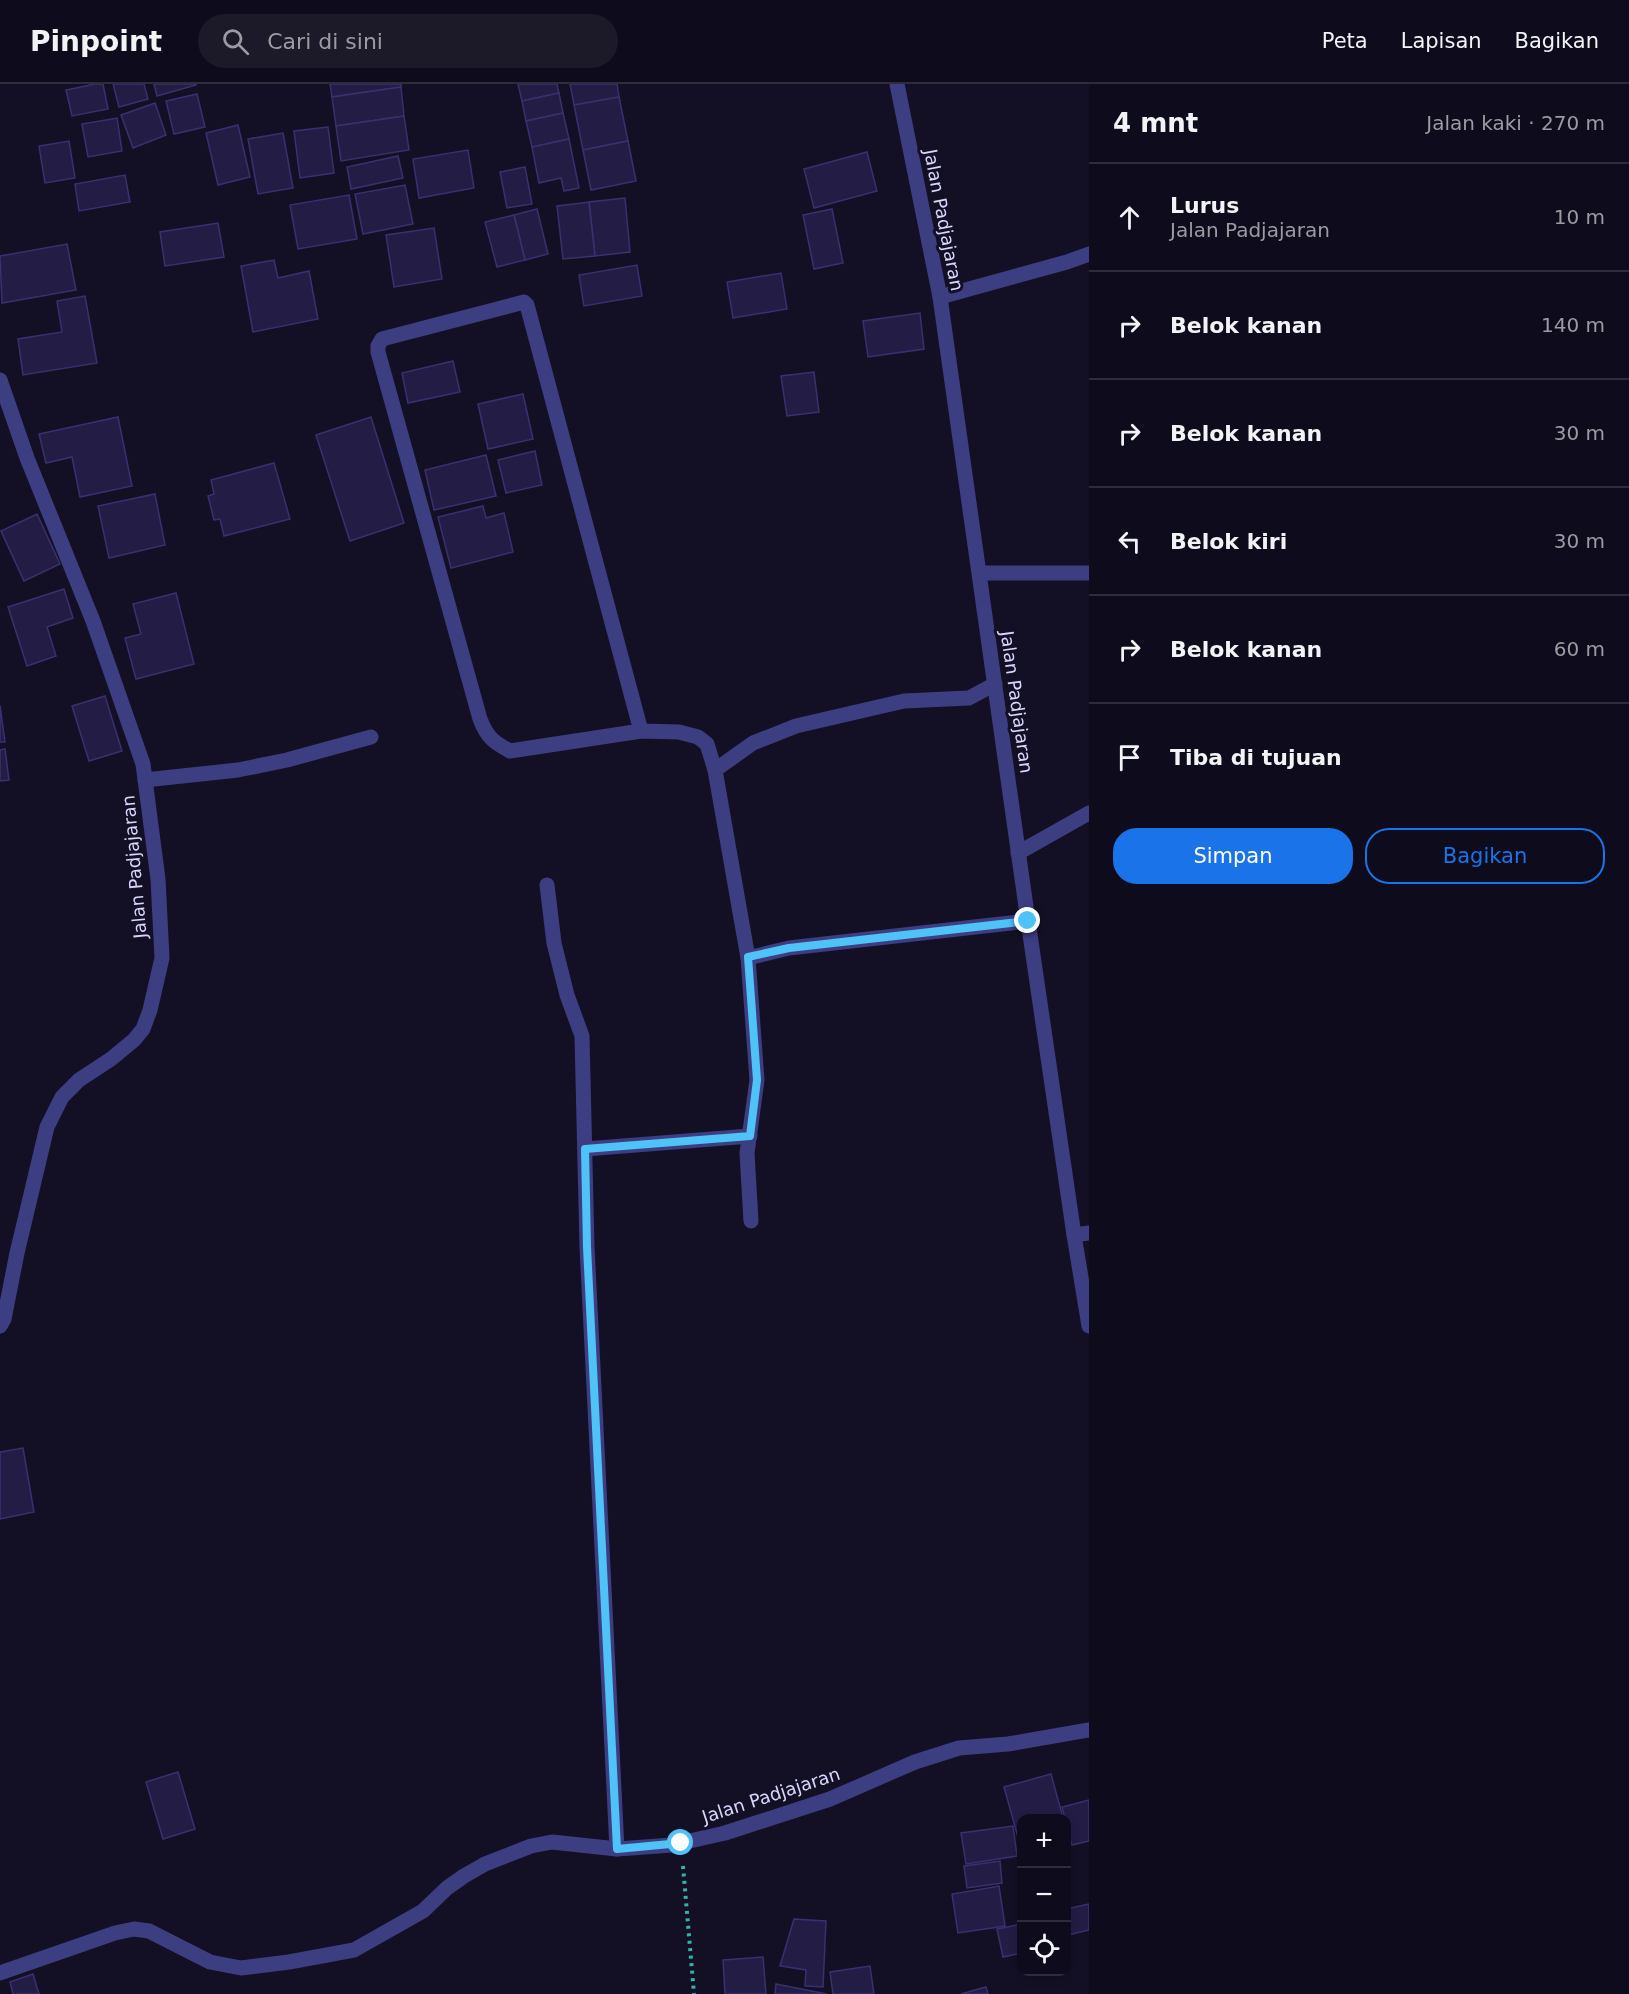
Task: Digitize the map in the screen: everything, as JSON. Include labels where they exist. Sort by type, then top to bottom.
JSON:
[{"type":"street","name":"Jalan Padjajaran","points":[[897,84],[940,297],[1028,921],[1081,1234],[1089,1326]]},
{"type":"street","points":[[940,297],[1089,254]]},
{"type":"street","points":[[641,731],[527,305],[524,302],[382,339],[378,352],[486,734],[497,744],[510,751],[641,731],[679,732],[698,737],[707,744],[715,770],[748,957],[757,1080],[747,1152],[751,1221]]},
{"type":"street","name":"Jalan Padjajaran","points":[[0,380],[27,458],[93,621],[143,764],[158,879],[162,958],[150,1010],[143,1029],[134,1040],[111,1059],[79,1080],[62,1097],[47,1127],[4,1319],[0,1326]]},
{"type":"street","points":[[980,573],[1089,573]]},
{"type":"street","points":[[715,770],[753,743],[796,726],[904,702],[969,698],[994,684]]},
{"type":"street","points":[[145,780],[238,770],[287,760],[371,737]]},
{"type":"street","points":[[1018,854],[1089,813]]},
{"type":"street","points":[[548,885],[554,944],[567,995],[582,1036],[588,1271],[617,1849]]},
{"type":"street","points":[[748,957],[789,948],[1028,921]]},
{"type":"street","points":[[585,1149],[750,1136]]},
{"type":"street","name":"Jalan Padjajaran","points":[[0,1973],[115,1932],[134,1929],[149,1931],[210,1962],[241,1968],[354,1950],[423,1911],[447,1888],[464,1876],[485,1864],[531,1846],[552,1842],[617,1849],[681,1843],[725,1833],[830,1799],[915,1762],[959,1748],[1008,1744],[1089,1730]]},
{"type":"path","points":[[681,1843],[694,1994]]},
{"type":"building","points":[[103,84],[108,109],[72,116],[66,90]]},
{"type":"building","points":[[113,84],[144,84],[148,99],[119,107]]},
{"type":"building","points":[[154,84],[196,84],[196,85],[157,96]]},
{"type":"building","points":[[330,84],[401,84],[401,87],[332,97]]},
{"type":"building","points":[[518,84],[557,84],[559,93],[522,101]]},
{"type":"building","points":[[570,84],[617,84],[619,97],[574,105]]},
{"type":"building","points":[[401,87],[404,116],[336,126],[332,97]]},
{"type":"building","points":[[559,93],[563,113],[526,121],[522,101]]},
{"type":"building","points":[[197,94],[205,127],[174,134],[166,101]]},
{"type":"building","points":[[619,97],[628,141],[583,150],[574,105]]},
{"type":"building","points":[[155,103],[166,135],[133,148],[121,115]]},
{"type":"building","points":[[563,113],[569,139],[532,147],[526,121]]},
{"type":"building","points":[[404,116],[409,150],[341,161],[336,126]]},
{"type":"building","points":[[117,118],[122,151],[88,157],[82,124]]},
{"type":"building","points":[[238,125],[250,177],[218,185],[206,133]]},
{"type":"building","points":[[328,127],[334,173],[300,178],[294,131]]},
{"type":"building","points":[[283,133],[293,188],[258,194],[248,139]]},
{"type":"building","points":[[569,139],[579,188],[564,191],[561,178],[539,183],[532,147]]},
{"type":"building","points":[[69,141],[75,178],[45,183],[39,146]]},
{"type":"building","points":[[628,141],[636,181],[591,190],[583,150]]},
{"type":"building","points":[[468,150],[474,188],[419,198],[413,159]]},
{"type":"building","points":[[867,152],[877,191],[814,208],[804,169]]},
{"type":"building","points":[[398,156],[403,178],[351,189],[347,167]]},
{"type":"building","points":[[525,167],[532,204],[507,208],[500,172]]},
{"type":"building","points":[[125,175],[130,202],[79,211],[75,184]]},
{"type":"building","points":[[405,185],[413,224],[363,234],[355,194]]},
{"type":"building","points":[[349,195],[357,239],[298,249],[290,205]]},
{"type":"building","points":[[625,198],[630,252],[595,256],[589,202]]},
{"type":"building","points":[[589,202],[595,256],[563,259],[557,206]]},
{"type":"building","points":[[537,209],[548,254],[525,260],[514,215]]},
{"type":"building","points":[[832,209],[843,263],[814,269],[803,215]]},
{"type":"building","points":[[514,215],[525,260],[497,267],[485,222]]},
{"type":"building","points":[[218,223],[224,257],[165,266],[160,232]]},
{"type":"building","points":[[434,228],[442,279],[394,287],[386,235]]},
{"type":"building","points":[[67,244],[76,290],[2,303],[0,256]]},
{"type":"building","points":[[274,260],[278,278],[309,271],[318,319],[253,332],[241,266]]},
{"type":"building","points":[[637,265],[642,296],[584,306],[579,275]]},
{"type":"building","points":[[781,273],[787,309],[733,318],[727,282]]},
{"type":"building","points":[[85,296],[97,363],[23,375],[18,339],[62,332],[57,301]]},
{"type":"building","points":[[920,313],[924,349],[868,357],[863,321]]},
{"type":"building","points":[[453,361],[460,392],[408,403],[402,373]]},
{"type":"building","points":[[814,372],[819,412],[787,416],[781,376]]},
{"type":"building","points":[[523,394],[533,439],[488,449],[478,404]]},
{"type":"building","points":[[118,417],[132,486],[80,497],[72,457],[46,463],[39,434]]},
{"type":"building","points":[[371,417],[404,523],[350,541],[316,435]]},
{"type":"building","points":[[535,451],[542,485],[506,493],[498,460]]},
{"type":"building","points":[[486,455],[496,496],[434,510],[425,470]]},
{"type":"building","points":[[274,463],[290,519],[224,536],[220,519],[214,520],[208,496],[214,494],[211,480]]},
{"type":"building","points":[[155,494],[165,545],[109,558],[98,506]]},
{"type":"building","points":[[483,506],[486,518],[504,513],[513,552],[451,568],[438,517]]},
{"type":"building","points":[[37,514],[60,564],[24,581],[1,531]]},
{"type":"building","points":[[64,589],[73,618],[47,627],[56,656],[27,666],[8,607]]},
{"type":"building","points":[[176,593],[194,664],[136,679],[125,638],[141,634],[133,604]]},
{"type":"building","points":[[105,696],[122,751],[89,761],[72,706]]},
{"type":"building","points":[[0,705],[5,742],[0,742]]},
{"type":"building","points":[[5,749],[9,780],[0,781],[0,750]]},
{"type":"building","points":[[23,1448],[34,1512],[0,1519],[0,1452]]},
{"type":"building","points":[[178,1772],[195,1829],[163,1839],[146,1782]]},
{"type":"building","points":[[1051,1774],[1062,1814],[1017,1814],[1017,1834],[1004,1787]]},
{"type":"building","points":[[1089,1800],[1089,1841],[1072,1845],[1071,1814],[1064,1814],[1062,1807]]},
{"type":"building","points":[[1013,1826],[1017,1856],[966,1864],[961,1833]]},
{"type":"building","points":[[1000,1861],[1002,1883],[967,1888],[964,1866]]},
{"type":"building","points":[[999,1886],[1005,1926],[958,1933],[952,1894]]},
{"type":"building","points":[[1089,1904],[1089,1930],[1071,1934],[1071,1908]]},
{"type":"building","points":[[794,1919],[826,1921],[823,1987],[805,1986],[806,1970],[780,1966]]},
{"type":"building","points":[[1017,1925],[1017,1954],[1003,1957],[997,1929]]},
{"type":"building","points":[[763,1957],[766,1994],[725,1994],[723,1960]]},
{"type":"building","points":[[870,1966],[874,1994],[833,1994],[830,1972]]},
{"type":"building","points":[[33,1974],[39,1994],[13,1994],[10,1982]]},
{"type":"building","points":[[776,1984],[827,1994],[775,1994]]},
{"type":"building","points":[[986,1987],[988,1994],[961,1994]]},
{"type":"route","points":[[681,1843],[617,1849],[587,1247],[585,1149],[750,1136],[757,1080],[748,957],[789,948],[1028,921]]}]
